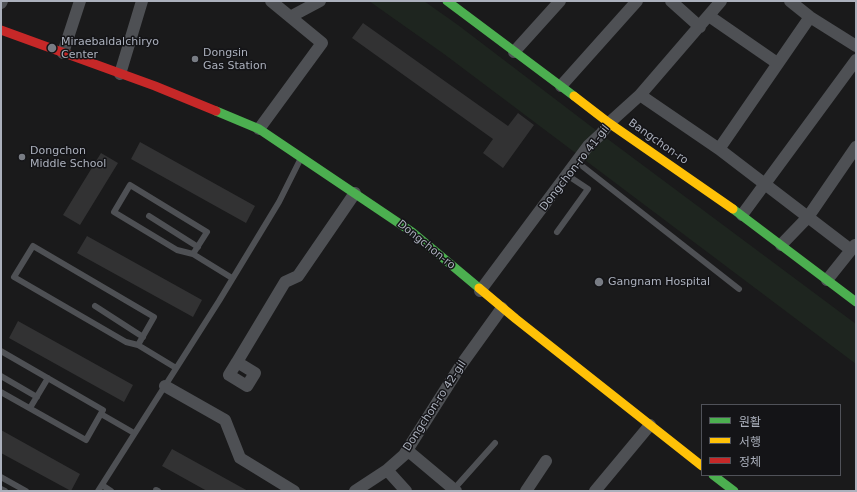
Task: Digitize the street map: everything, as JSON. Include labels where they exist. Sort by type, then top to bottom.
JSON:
[{"type":"main road","name":"Bangchon-ro","points":[[447,1],[610,123],[742,216],[856,302]]},
{"type":"main road","name":"Dongchon-ro","points":[[1,30],[155,86],[260,129],[302,156],[412,232],[480,291],[701,465]]},
{"type":"main road","points":[[714,476],[734,491]]},
{"type":"street","points":[[63,53],[80,1]]},
{"type":"street","points":[[120,74],[142,1]]},
{"type":"street","points":[[260,129],[322,44],[271,1]]},
{"type":"street","points":[[290,17],[320,1]]},
{"type":"street","points":[[514,52],[560,1]]},
{"type":"street","points":[[560,86],[637,1]]},
{"type":"street","points":[[671,1],[700,27]]},
{"type":"street","name":"Dongchon-ro 41-gil","points":[[480,291],[588,146],[640,95],[721,1]]},
{"type":"street","points":[[790,1],[810,17],[856,46]]},
{"type":"street","points":[[709,16],[777,63]]},
{"type":"street","points":[[719,149],[810,17]]},
{"type":"street","points":[[742,216],[856,60]]},
{"type":"street","points":[[640,95],[719,149],[808,217],[854,247],[827,280]]},
{"type":"street","points":[[781,245],[808,217],[856,147]]},
{"type":"street","points":[[237,362],[285,282],[298,276],[355,193]]},
{"type":"street","name":"Dongchon-ro 42-gil","points":[[355,491],[387,470],[404,455],[461,365],[502,308]]},
{"type":"street","points":[[165,386],[225,420],[240,458],[294,491]]},
{"type":"street","points":[[595,491],[650,425]]},
{"type":"street","points":[[407,450],[455,490]]},
{"type":"street","points":[[526,491],[546,461]]},
{"type":"street","points":[[387,470],[406,491]]},
{"type":"lane","points":[[111,491],[100,488],[279,202],[302,156]]},
{"type":"lane","points":[[577,162],[739,289]]},
{"type":"lane","points":[[557,232],[588,189],[567,175]]},
{"type":"lane","points":[[193,254],[207,232],[130,185],[114,212],[177,250],[193,254],[232,278]]},
{"type":"lane","points":[[149,216],[198,246]]},
{"type":"lane","points":[[138,346],[154,318],[33,246],[14,277],[126,342],[138,346],[176,368]]},
{"type":"lane","points":[[95,306],[143,337]]},
{"type":"lane","points":[[1,351],[103,410],[86,440],[1,392]]},
{"type":"lane","points":[[1,376],[36,397]]},
{"type":"lane","points":[[30,408],[48,378]]},
{"type":"lane","points":[[101,414],[134,433]]},
{"type":"lane","points":[[455,490],[494,443]]},
{"type":"lane","points":[[1,477],[26,491]]},
{"type":"lane","points":[[1,489],[5,491]]},
{"type":"shaded area","points":[[369,1],[424,1],[458,25],[601,134],[856,324],[856,364],[444,54]]},
{"type":"building","points":[[363,23],[508,126],[518,113],[534,125],[503,168],[483,153],[493,139],[352,38]]},
{"type":"building","points":[[140,142],[255,206],[246,223],[131,159]]},
{"type":"building","points":[[101,153],[118,163],[80,225],[63,215]]},
{"type":"building","points":[[87,236],[202,300],[193,317],[77,253]]},
{"type":"building","points":[[18,321],[133,385],[124,402],[9,338]]},
{"type":"building","points":[[1,430],[80,474],[71,491],[1,453]]},
{"type":"building","points":[[172,449],[248,491],[207,491],[162,466]]},
{"type":"traffic: fast","points":[[447,1],[574,96]]},
{"type":"traffic: fast","points":[[216,111],[259,129],[412,232],[479,288]]},
{"type":"traffic: fast","points":[[733,209],[856,302]]},
{"type":"traffic: fast","points":[[714,476],[734,491]]},
{"type":"traffic: slow","points":[[574,96],[609,123],[733,209]]},
{"type":"traffic: slow","points":[[479,288],[701,465]]},
{"type":"traffic: jam","points":[[1,30],[155,86],[216,111]]},
{"type":"place","name":"Miraebaldalchiryo Center","points":[[52,48]]},
{"type":"place","name":"Dongsin Gas Station","points":[[195,59]]},
{"type":"place","name":"Dongchon Middle School","points":[[22,157]]},
{"type":"place","name":"Gangnam Hospital","points":[[599,282]]}]
